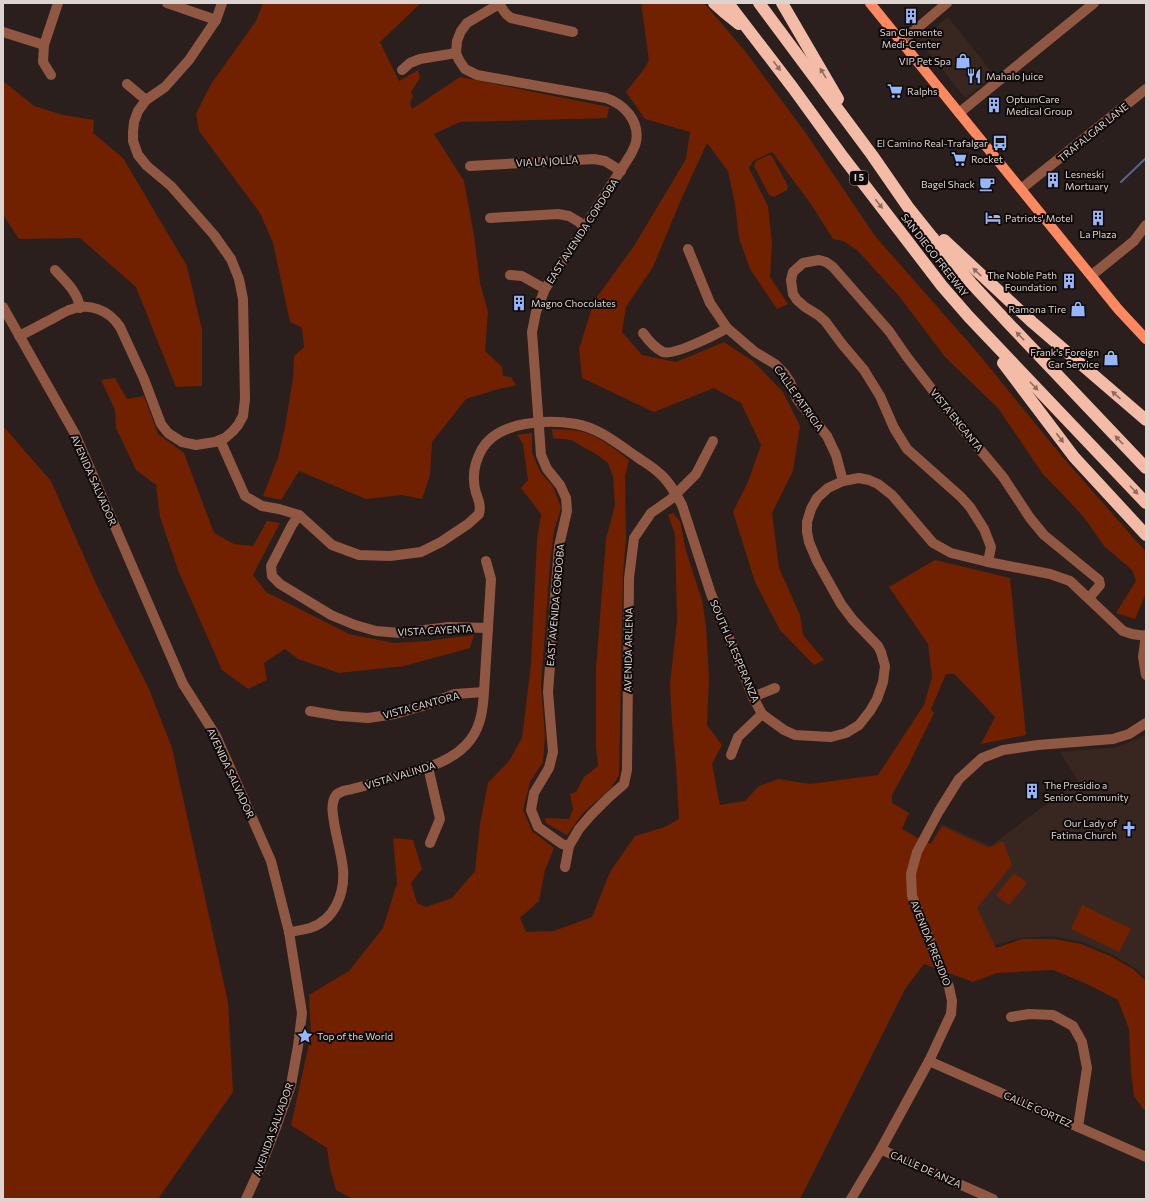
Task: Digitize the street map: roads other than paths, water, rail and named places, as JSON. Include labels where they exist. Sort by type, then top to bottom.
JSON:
[{"type":"highway","points":[[714,3],[753,35]]},
{"type":"highway","name":"SAN DIEGO FREEWAY","points":[[728,3],[942,286],[969,317],[1146,503]]},
{"type":"highway","name":"SAN DIEGO FREEWAY","points":[[759,3],[872,155],[908,207],[971,283],[1146,468]]},
{"type":"highway","points":[[782,3],[872,155]]},
{"type":"highway","points":[[908,207],[1032,322],[1146,420]]},
{"type":"highway","points":[[969,317],[1074,457],[1146,535]]},
{"type":"main road","points":[[870,3],[1092,275],[1118,309],[1146,339]]},
{"type":"street","points":[[51,75],[44,62],[44,45],[58,3]]},
{"type":"street","points":[[167,3],[216,20]]},
{"type":"street","points":[[19,336],[70,310],[88,307],[97,308],[106,312],[115,319],[120,327],[144,379],[161,424],[168,433],[189,444],[204,444],[225,438],[238,425],[245,409],[243,299],[239,279],[231,259],[214,235],[171,186],[147,166],[138,155],[133,141],[134,122],[138,110],[146,100],[165,87],[179,73],[216,20],[222,3]]},
{"type":"street","points":[[901,42],[947,3]]},
{"type":"street","points":[[959,113],[1094,3]]},
{"type":"street","points":[[402,70],[410,63],[420,59],[456,53],[457,41],[461,31],[467,23],[500,4],[506,14],[511,18],[573,32]]},
{"type":"street","points":[[3,32],[44,45]]},
{"type":"street","name":"EAST AVENIDA CORDOBA","points":[[456,53],[465,69],[476,74],[592,94],[617,102],[627,111],[636,128],[636,141],[631,154],[545,289],[536,312],[532,332],[541,455],[547,469],[560,485],[566,498],[567,512],[558,546],[548,692],[553,752],[549,768],[534,793],[532,810],[538,827],[562,844],[569,846]]},
{"type":"street","points":[[127,84],[146,100]]},
{"type":"street","name":"TRAFALGAR LANE","points":[[1021,189],[1146,89]]},
{"type":"street","name":"VIA LA JOLLA","points":[[470,166],[594,159],[605,161],[621,171]]},
{"type":"street","points":[[490,218],[558,214],[569,216],[585,228]]},
{"type":"street","points":[[1092,275],[1134,241],[1146,225]]},
{"type":"street","name":"CALLE PATRICIA","points":[[688,249],[710,303],[727,328],[755,352],[775,364],[790,382],[797,399],[827,436],[836,455],[843,481]]},
{"type":"street","name":"VISTA ENCANTA","points":[[988,562],[991,547],[984,529],[970,507],[961,497],[907,449],[894,428],[880,396],[864,370],[825,321],[805,307],[793,294],[791,280],[793,272],[803,263],[819,260],[826,262],[833,267],[889,331],[961,427],[1003,477],[1037,528],[1099,580],[1100,585],[1089,598]]},
{"type":"street","points":[[55,270],[74,291],[79,301],[80,308]]},
{"type":"street","points":[[510,275],[522,276],[545,289]]},
{"type":"street","name":"AVENIDA SALVADOR","points":[[3,307],[75,434],[183,684],[216,736],[271,861],[289,932],[302,1012],[291,1085],[261,1166],[246,1199]]},
{"type":"street","points":[[643,333],[650,343],[664,352],[677,351],[727,328]]},
{"type":"street","name":"SOUTH LA ESPERANZA","points":[[299,515],[332,545],[359,555],[390,556],[421,552],[441,542],[480,514],[480,504],[476,492],[474,468],[482,449],[491,438],[503,429],[539,422],[564,422],[594,429],[612,439],[660,474],[676,494],[682,505],[711,594],[753,698],[762,714],[784,730],[795,735],[831,737],[846,733],[859,725],[870,711],[884,682],[885,666],[878,646],[853,620],[841,604],[830,587],[809,542],[807,522],[811,508],[817,498],[828,488],[843,481],[859,478],[878,484],[892,495],[933,543],[951,553],[1062,577],[1070,581],[1123,631],[1132,634],[1146,635]]},
{"type":"street","points":[[220,440],[245,496],[262,506],[299,515]]},
{"type":"street","name":"AVENIDA ARLENA","points":[[565,867],[569,846],[579,829],[608,798],[624,784],[627,770],[629,578],[634,538],[651,513],[671,499],[696,474],[713,441]]},
{"type":"street","name":"VISTA CAYENTA","points":[[299,515],[292,525],[271,566],[272,576],[280,584],[331,615],[355,625],[376,631],[400,633],[449,627],[488,628]]},
{"type":"street","name":"VISTA VALINDA","points":[[289,932],[311,928],[322,922],[340,901],[343,887],[343,869],[332,808],[337,794],[428,767],[452,756],[471,740],[478,728],[483,709],[491,579],[486,561]]},
{"type":"street","points":[[1146,635],[1143,657],[1146,675]]},
{"type":"street","points":[[753,698],[776,688]]},
{"type":"street","name":"VISTA CANTORA","points":[[310,711],[340,716],[368,718],[395,714],[426,705],[455,694],[484,692]]},
{"type":"street","points":[[731,755],[738,737],[762,714]]},
{"type":"street","name":"AVENIDA PRESIDIO","points":[[851,1199],[881,1149],[929,1061],[951,1014],[952,1001],[949,987],[912,896],[911,874],[917,852],[939,811],[960,779],[982,758],[1003,750],[1038,745],[1113,739],[1129,734],[1146,723]]},
{"type":"street","points":[[428,767],[440,819],[430,843]]},
{"type":"street","points":[[1011,1017],[1030,1014],[1053,1015],[1073,1026],[1082,1042],[1087,1068],[1078,1127]]},
{"type":"street","name":"CALLE CORTEZ","points":[[929,1061],[1146,1157]]},
{"type":"street","name":"CALLE DE ANZA","points":[[881,1149],[993,1199]]},
{"type":"waterway","points":[[1121,182],[1146,158]]},
{"type":"place","name":"San Clemente Medi-Center","points":[[911,16]]},
{"type":"place","name":"VIP Pet Spa","points":[[963,61]]},
{"type":"place","name":"Mahalo Juice","points":[[974,76]]},
{"type":"place","name":"Ralphs","points":[[895,91]]},
{"type":"place","name":"OptumCare Medical Group","points":[[994,105]]},
{"type":"place","name":"El Camino Real-Trafalgar","points":[[1000,143]]},
{"type":"place","name":"Rocket","points":[[959,159]]},
{"type":"place","name":"Lesneski Mortuary","points":[[1053,180]]},
{"type":"place","name":"Bagel Shack","points":[[987,184]]},
{"type":"place","name":"Patriots' Motel","points":[[993,218]]},
{"type":"place","name":"La Plaza","points":[[1098,218]]},
{"type":"place","name":"The Noble Path Foundation","points":[[1069,281]]},
{"type":"place","name":"Magno Chocolates","points":[[519,303]]},
{"type":"place","name":"Ramona Tire","points":[[1078,309]]},
{"type":"place","name":"Frank's Foreign Car Service","points":[[1111,358]]},
{"type":"place","name":"The Presidio a Senior Community","points":[[1032,791]]},
{"type":"place","name":"Our Lady of Fatima Church","points":[[1129,829]]},
{"type":"place","name":"Top of the World","points":[[305,1036]]}]
